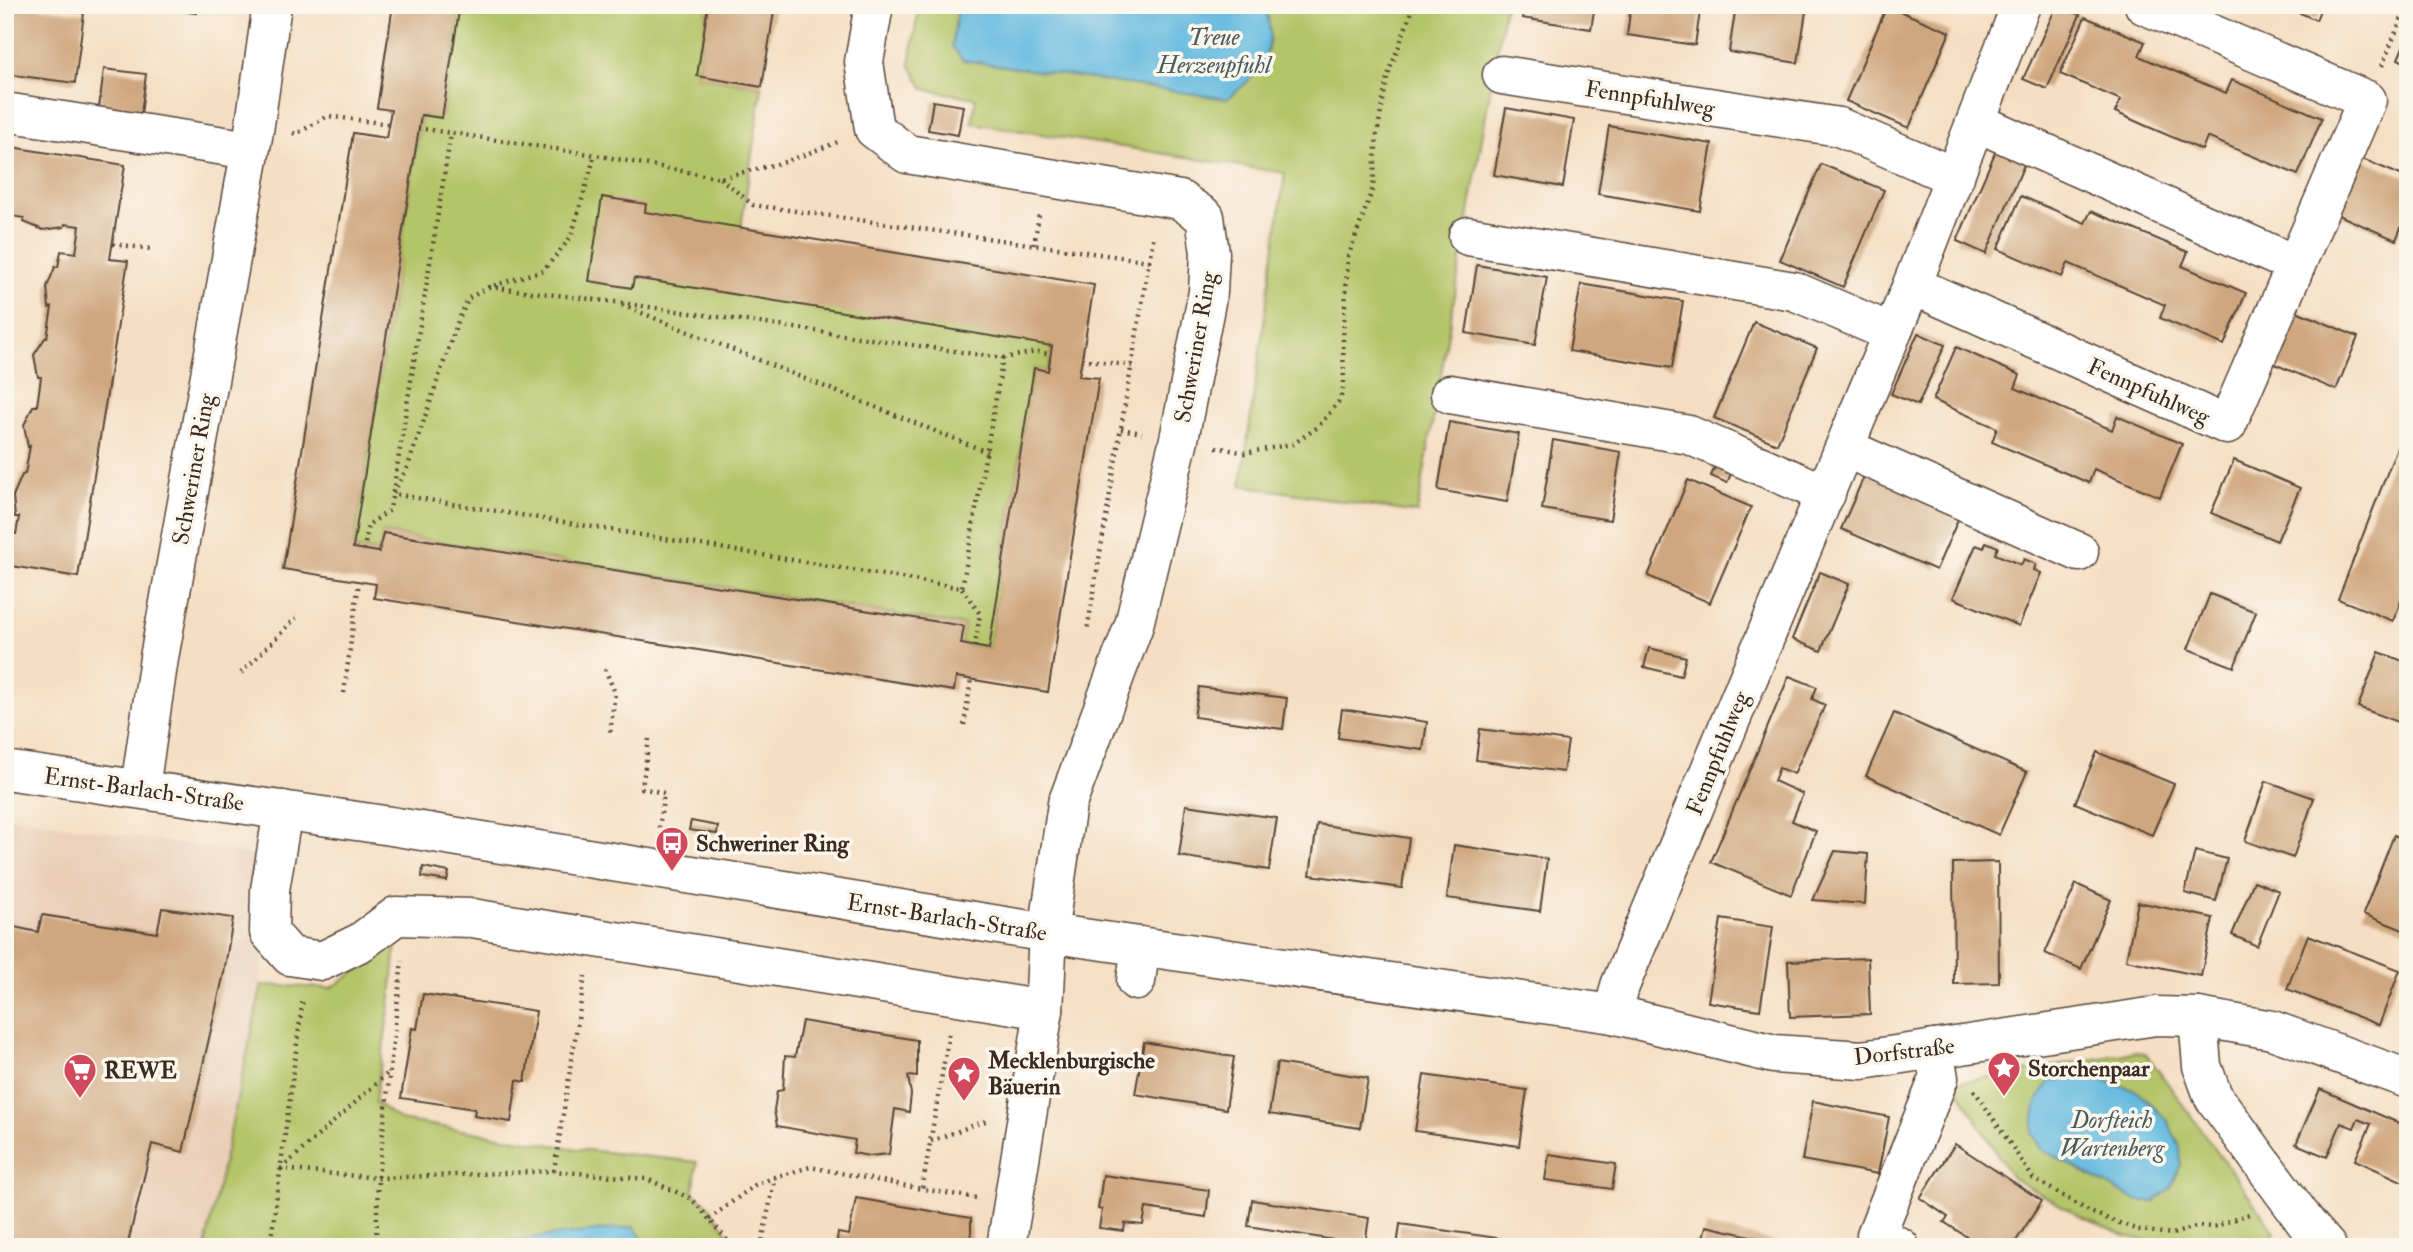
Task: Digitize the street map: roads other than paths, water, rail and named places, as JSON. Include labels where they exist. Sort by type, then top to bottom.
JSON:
[{"type":"street","name":"Schweriner Ring","points":[[140,788],[159,658],[252,140],[272,5]]},
{"type":"street","name":"Schweriner Ring","points":[[874,5],[864,62],[874,129],[906,154],[1180,200],[1205,217],[1210,253],[1208,292],[1179,439],[1135,625],[1068,804],[1048,933],[1044,1010],[1006,1247]]},
{"type":"street","name":"Fennpfuhlweg","points":[[1613,1014],[1620,986],[1912,285],[2021,5]]},
{"type":"street","name":"Fennpfuhlweg","points":[[1912,285],[2227,425],[2367,100],[2144,5]]},
{"type":"street","name":"Fennpfuhlweg","points":[[1502,75],[1839,127],[1955,177]]},
{"type":"street","points":[[5,112],[252,140]]},
{"type":"street","points":[[1976,122],[2296,265]]},
{"type":"street","points":[[1468,236],[1794,291],[1892,333]]},
{"type":"street","points":[[1450,394],[1689,435],[1826,494]]},
{"type":"street","points":[[1845,448],[2079,552]]},
{"type":"street","name":"Ernst-Barlach-Straße","points":[[5,769],[283,810],[1048,933],[1139,963],[1613,1014]]},
{"type":"street","points":[[283,810],[270,890],[269,932],[290,956],[322,961],[360,942],[396,916],[472,918],[1044,1010]]},
{"type":"street","name":"Dorfstraße","points":[[1613,1014],[1774,1054],[1861,1060],[2156,1016],[2198,1017],[2272,1030],[2408,1079]]},
{"type":"street","points":[[2198,1017],[2202,1066],[2214,1096],[2306,1223],[2327,1247]]},
{"type":"street","points":[[1900,1247],[1876,1235],[1939,1078],[1934,1049]]},
{"type":"water","name":"Treue Herzenpfuhl","points":[[958,5],[1265,5],[1269,23],[1269,45],[1256,72],[1227,99],[963,60],[952,46]]},
{"type":"water","name":"Dorfteich Wartenberg","points":[[2096,1078],[2137,1091],[2167,1120],[2180,1147],[2181,1164],[2171,1188],[2154,1202],[2135,1200],[2041,1149],[2032,1133],[2036,1104],[2049,1081]]},
{"type":"water","points":[[634,1227],[649,1247],[504,1247],[501,1241]]},
{"type":"place","name":"Schweriner Ring","points":[[672,873]]},
{"type":"place","name":"Storchenpaar","points":[[2004,1098]]},
{"type":"place","name":"REWE","points":[[80,1100]]},
{"type":"place","name":"Mecklenburgische Bäuerin","points":[[964,1103]]}]
